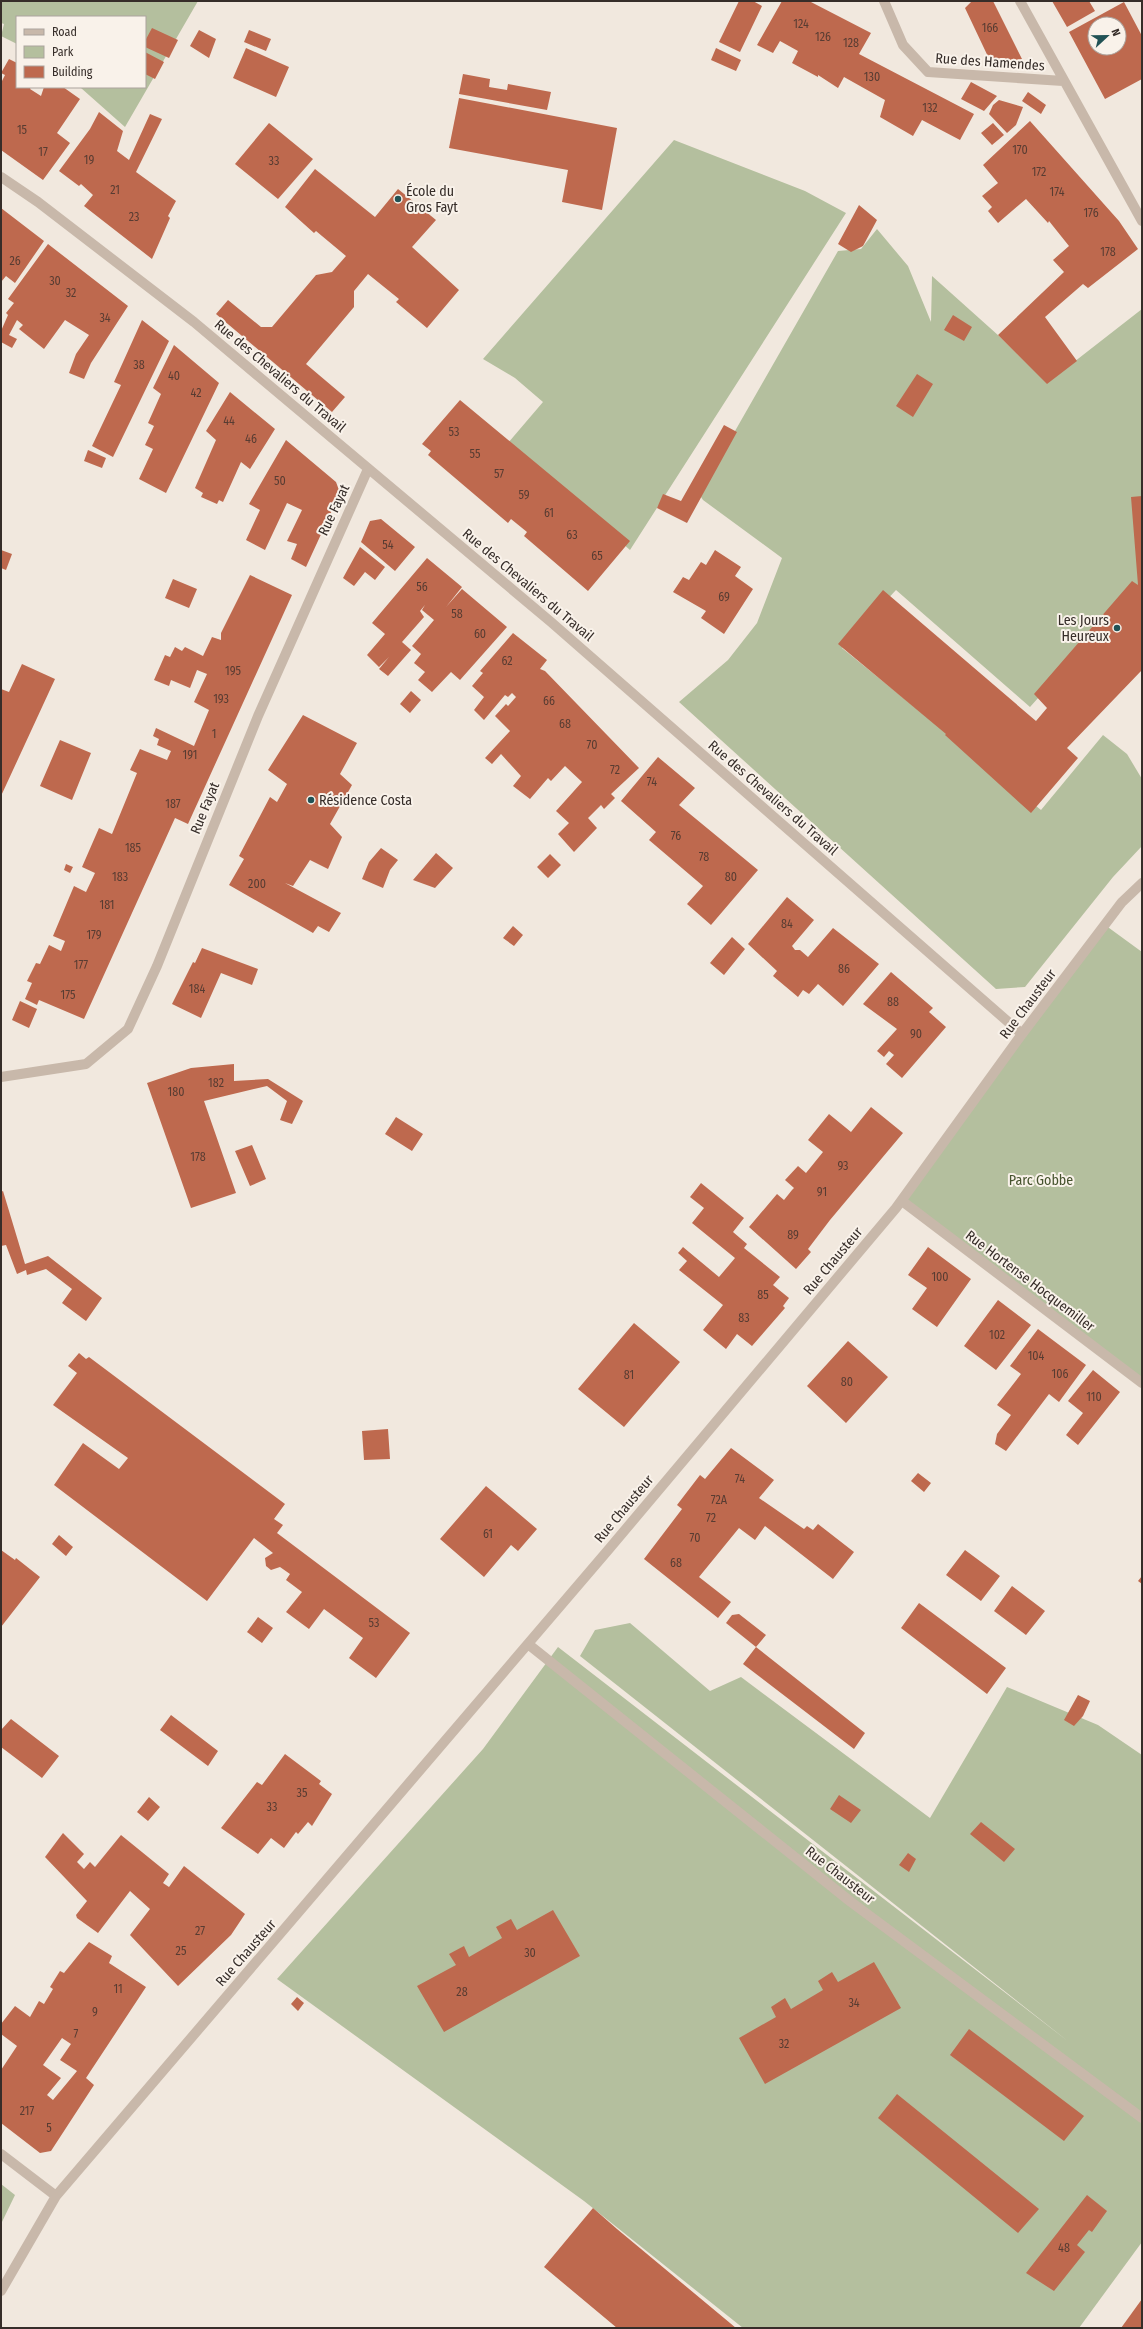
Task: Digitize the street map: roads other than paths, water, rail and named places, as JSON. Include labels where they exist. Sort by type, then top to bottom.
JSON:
[{"type":"street","name":"Rue des Hamendes","points":[[884,1],[903,45],[928,72],[1063,81]]},
{"type":"street","name":"Rue des Hamendes","points":[[1020,1],[1142,221]]},
{"type":"street","name":"Rue des Chevaliers du Travail","points":[[1,177],[38,202],[194,322],[368,470],[551,622],[1022,1034]]},
{"type":"street","name":"Rue Fayat","points":[[1,1078],[86,1064],[128,1029],[156,966],[258,716],[368,470]]},
{"type":"street","name":"Rue Chausteur","points":[[1,2291],[56,2196],[528,1644],[902,1201],[1022,1034],[1122,902],[1142,883]]},
{"type":"street","name":"Rue Hortense Hocquemiller","points":[[902,1201],[1142,1383]]},
{"type":"street","name":"Rue Chausteur","points":[[528,1644],[851,1902],[1142,2118]]},
{"type":"street","points":[[1,2154],[56,2196]]},
{"type":"place","name":"École du Gros Fayt","points":[[398,199]]},
{"type":"place","name":"Les Jours Heureux","points":[[1117,628]]},
{"type":"place","name":"Résidence Costa","points":[[311,800]]},
{"type":"park label","name":"Parc Gobbe","points":[[1041,1180]]}]
